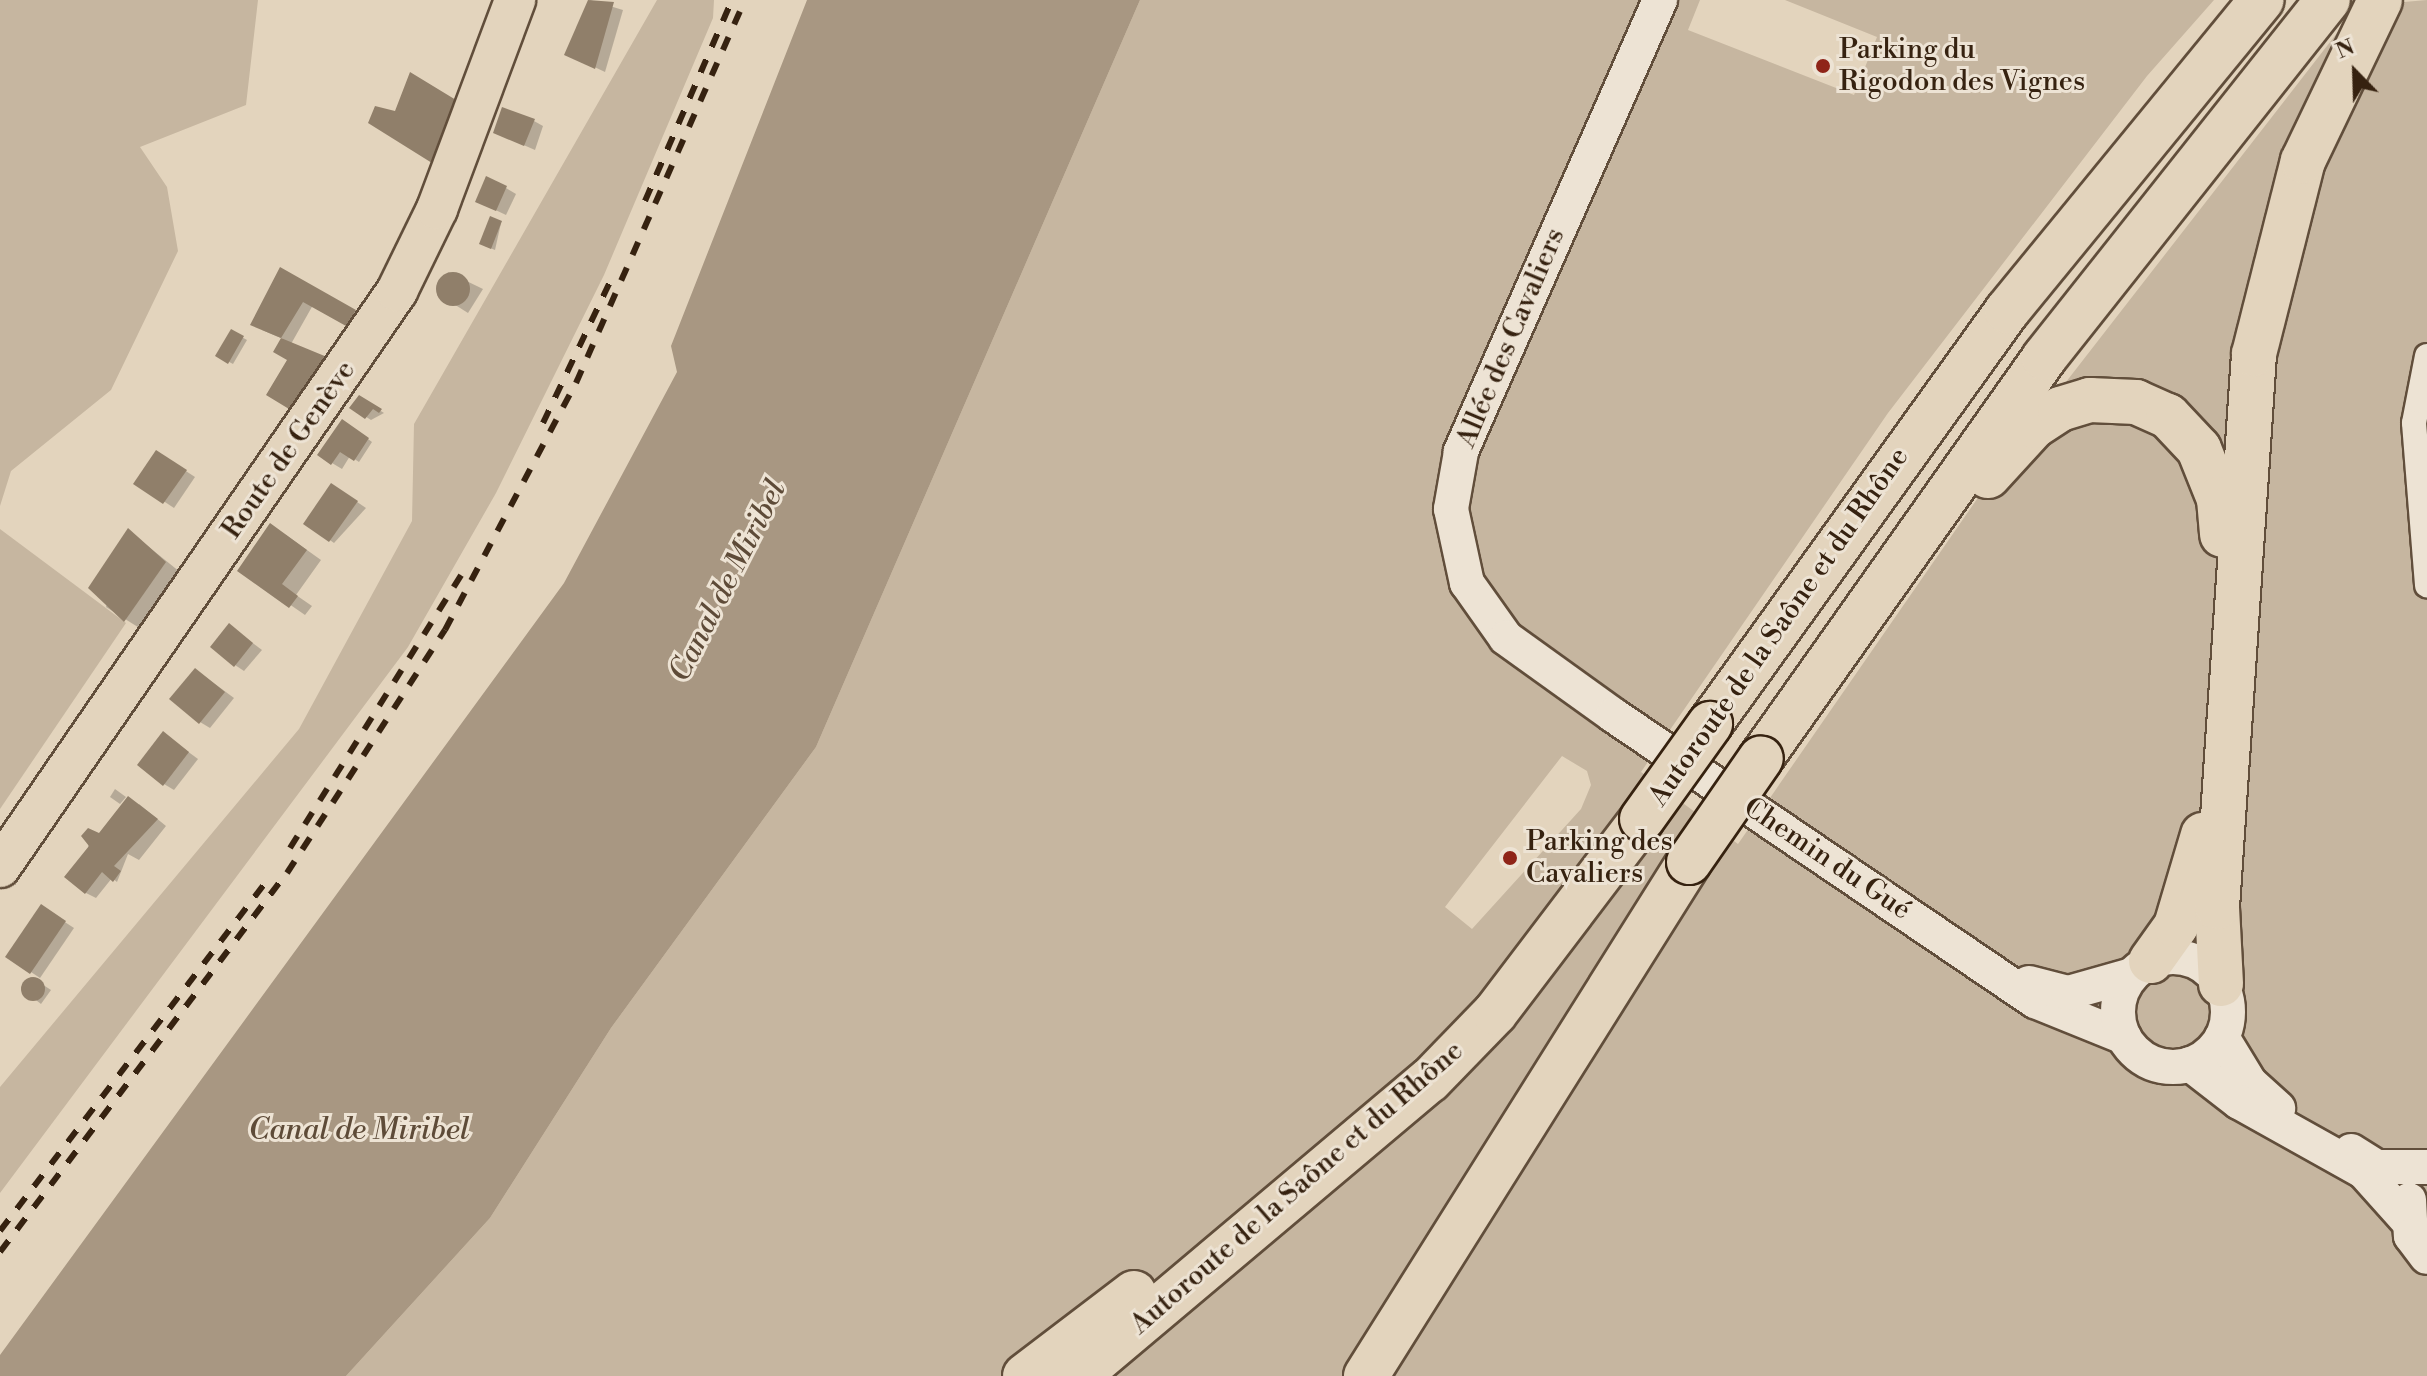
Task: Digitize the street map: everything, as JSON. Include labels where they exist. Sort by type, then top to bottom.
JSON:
[{"type":"highway","name":"Autoroute de la Saône et du Rhône","points":[[1078,1376],[1430,1080],[1545,951],[2007,311],[2262,0]]},
{"type":"highway","name":"Autoroute de la Saône et du Rhône","points":[[1366,1376],[1689,862],[1885,575],[2044,358],[2328,0]]},
{"type":"highway","points":[[2221,984],[2217,907],[2254,354],[2303,161],[2380,0]]},
{"type":"highway","points":[[1885,575],[1931,550],[2014,448],[2060,409],[2090,400],[2136,402],[2168,416],[2199,449],[2219,499],[2222,538],[2209,799],[2176,926],[2142,968]]},
{"type":"highway","points":[[1025,1376],[1401,1082],[1545,951]]},
{"type":"main road","name":"Route de Genève","points":[[0,867],[397,291],[437,209],[515,0]]},
{"type":"street","name":"Allée des Cavaliers","points":[[1659,746],[1506,638],[1467,583],[1451,509],[1487,379],[1660,0]]},
{"type":"street","points":[[2427,356],[2420,424],[2427,585]]},
{"type":"street","name":"Chemin du Gué","points":[[1659,746],[2035,1001],[2124,1037]]},
{"type":"street","points":[[2190,1064],[2222,1037],[2228,1017],[2221,984],[2191,959],[2142,968],[2118,1004],[2124,1037],[2156,1064],[2190,1064],[2239,1102],[2364,1172],[2408,1221],[2427,1257]]},
{"type":"street","name":"Chemin du Gué","points":[[1994,974],[2068,993],[2142,968]]},
{"type":"street","points":[[2222,1037],[2250,1083],[2275,1107],[2377,1167],[2427,1169]]},
{"type":"street","points":[[2408,1221],[2412,1191],[2427,1169]]},
{"type":"shaded area","points":[[0,0],[258,0],[246,105],[140,147],[167,187],[178,251],[111,390],[11,471],[0,506]]},
{"type":"shaded area","points":[[657,0],[714,0],[713,18],[604,275],[496,493],[408,647],[0,1193],[0,1087],[299,729],[412,521],[414,424]]},
{"type":"shaded area","points":[[1140,0],[1700,0],[1688,30],[1854,95],[1877,37],[1785,0],[2214,0],[2147,76],[1888,413],[1641,772],[1738,844],[1993,476],[2358,6],[2427,0],[2427,1376],[346,1376],[490,1218],[611,1028],[816,747]],"holes":[[[1562,756],[1587,771],[1591,785],[1581,809],[1472,929],[1445,907]]]},
{"type":"shaded area","points":[[0,529],[126,623],[0,809]]},
{"type":"water","name":"Canal de Miribel","points":[[807,0],[1140,0],[816,747],[611,1028],[490,1218],[346,1376],[0,1376],[0,1355],[564,583],[677,372],[671,346]]},
{"type":"building","points":[[588,0],[614,2],[595,69],[564,55]]},
{"type":"building","points":[[410,72],[456,100],[432,163],[368,123],[375,106],[395,111]]},
{"type":"building","points":[[502,107],[535,119],[524,146],[493,133]]},
{"type":"building","points":[[486,176],[507,186],[496,211],[475,202]]},
{"type":"building","points":[[490,216],[502,221],[491,249],[479,244]]},
{"type":"building","points":[[280,267],[356,310],[346,326],[303,302],[281,338],[250,325]]},
{"type":"building","points":[[453,272],[465,277],[470,289],[465,301],[453,306],[441,301],[436,289],[441,277]]},
{"type":"building","points":[[231,329],[244,336],[228,364],[215,356]]},
{"type":"building","points":[[281,338],[327,357],[289,409],[266,395],[287,360],[273,352]]},
{"type":"building","points":[[359,395],[382,409],[379,413],[373,409],[365,419],[349,408]]},
{"type":"building","points":[[342,419],[369,438],[354,461],[340,452],[331,465],[317,455]]},
{"type":"building","points":[[156,450],[187,470],[163,504],[133,484]]},
{"type":"building","points":[[331,483],[358,501],[329,542],[303,524]]},
{"type":"building","points":[[270,523],[307,550],[282,584],[298,596],[289,608],[237,571]]},
{"type":"building","points":[[128,528],[166,562],[124,622],[88,588]]},
{"type":"building","points":[[229,623],[253,643],[234,667],[210,647]]},
{"type":"building","points":[[195,668],[225,692],[199,724],[169,699]]},
{"type":"building","points":[[163,731],[189,752],[163,786],[137,765]]},
{"type":"building","points":[[128,796],[158,819],[114,866],[121,871],[113,882],[102,872],[85,894],[64,877],[89,846],[81,836],[88,828],[99,833]]},
{"type":"building","points":[[41,904],[66,921],[30,974],[5,957]]},
{"type":"building","points":[[33,977],[44,984],[45,989],[38,1000],[33,1001],[22,994],[21,989],[28,978]]},
{"type":"railway","points":[[645,201],[732,0]]},
{"type":"railway","points":[[0,1252],[287,873],[445,630],[576,383],[745,0]]},
{"type":"railway","points":[[543,423],[610,282]]},
{"type":"railway","points":[[290,848],[468,564]]},
{"type":"railway","points":[[0,1231],[267,881]]},
{"type":"place","name":"Parking du Rigodon des Vignes","points":[[1823,66]]},
{"type":"place","name":"Parking des Cavaliers","points":[[1510,858]]}]
